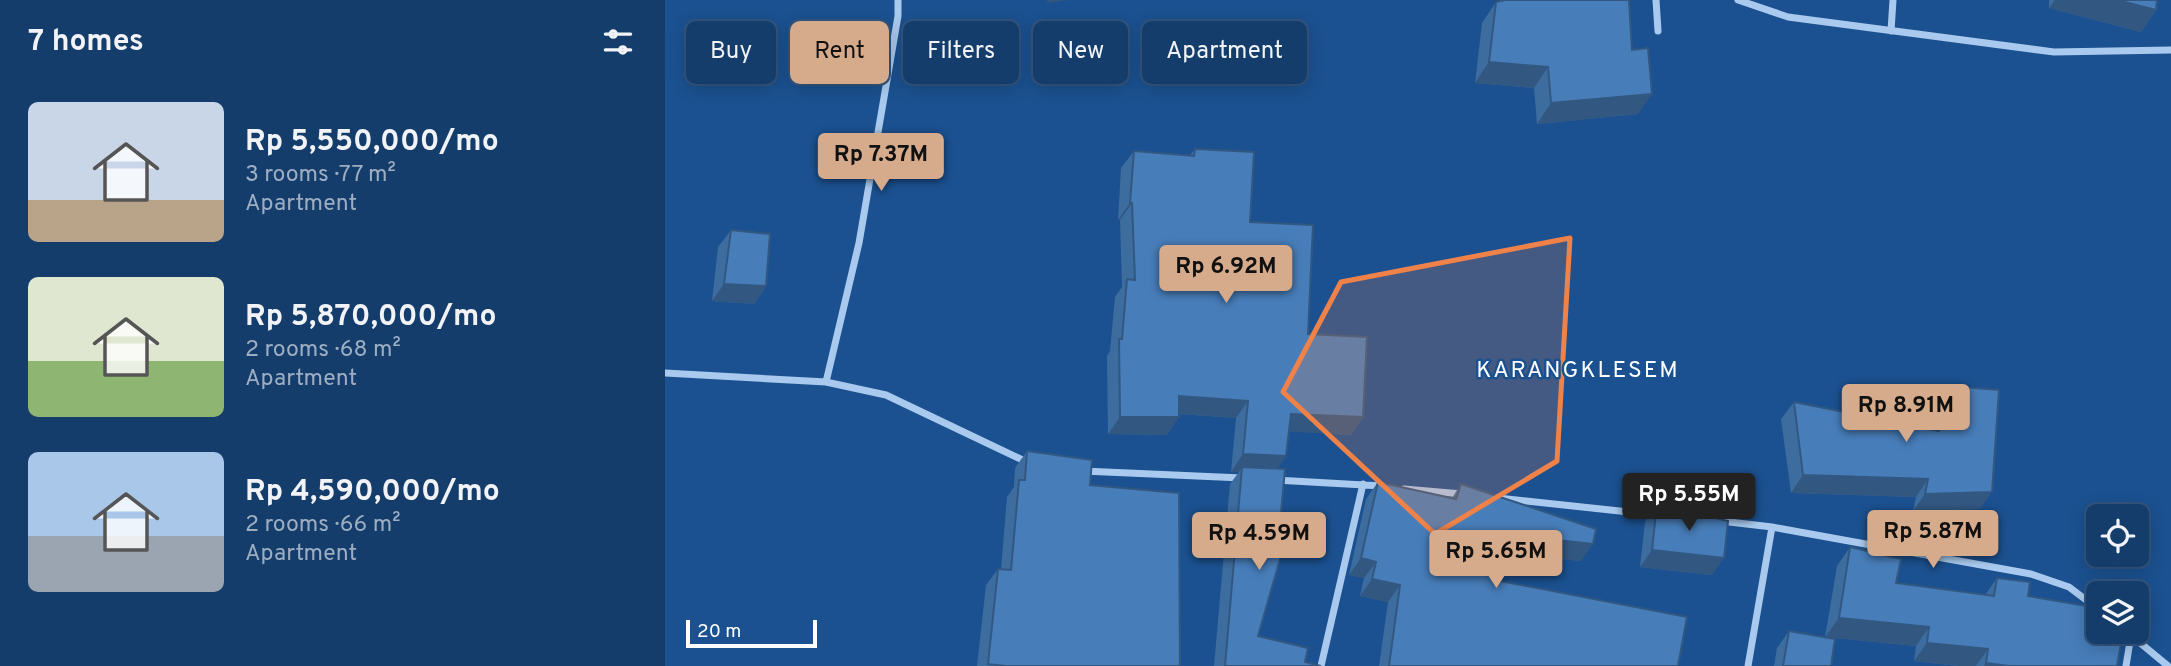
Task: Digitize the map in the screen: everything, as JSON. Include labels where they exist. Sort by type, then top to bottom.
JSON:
[{"type":"street","points":[[826,382],[859,243],[898,16],[898,0]]},
{"type":"street","points":[[1656,0],[1658,31]]},
{"type":"street","points":[[1738,0],[1788,18],[2054,52],[2171,50]]},
{"type":"street","points":[[1891,31],[1893,0]]},
{"type":"street","points":[[665,373],[826,382],[886,396],[1023,462],[1035,464]]},
{"type":"street","points":[[1070,470],[1254,479]]},
{"type":"street","points":[[1267,479],[1363,484],[1472,496]]},
{"type":"street","points":[[1321,666],[1363,484]]},
{"type":"street","points":[[1486,497],[1663,515]]},
{"type":"street","points":[[1717,521],[1772,527],[2031,574],[2069,587],[2086,600]]},
{"type":"street","points":[[1748,666],[1772,527]]},
{"type":"street","points":[[2126,666],[2128,644]]},
{"type":"street","points":[[2142,644],[2168,666]]},
{"type":"highlighted area","points":[[1570,238],[1557,461],[1435,534],[1283,392],[1341,282]]},
{"type":"building","points":[[1629,0],[1632,50],[1648,48],[1652,94],[1551,103],[1548,67],[1489,62],[1496,2]]},
{"type":"building","points":[[2117,0],[2157,0],[2156,10]]},
{"type":"building","points":[[1195,149],[1254,152],[1250,222],[1313,225],[1308,334],[1367,337],[1363,417],[1291,414],[1286,456],[1243,454],[1248,401],[1179,396],[1179,417],[1120,417],[1119,339],[1122,339],[1127,279],[1135,280],[1130,203],[1134,151],[1194,156]]},
{"type":"building","points":[[731,230],[770,234],[766,286],[724,284]]},
{"type":"building","points":[[1950,386],[1999,390],[1992,492],[1925,494],[1928,479],[1803,475],[1794,402],[1939,431]]},
{"type":"building","points":[[1027,451],[1092,460],[1090,485],[1179,493],[1180,666],[988,664],[998,569],[1011,570],[1019,480],[1025,480]]},
{"type":"building","points":[[1242,467],[1285,469],[1281,513],[1293,514],[1258,636],[1308,648],[1305,662],[1321,666],[1225,666]]},
{"type":"building","points":[[1378,482],[1456,499],[1461,484],[1596,529],[1593,544],[1502,534],[1495,580],[1687,617],[1678,666],[1389,666],[1400,585],[1372,579],[1376,562],[1361,558]]},
{"type":"building","points":[[1657,504],[1728,521],[1724,558],[1652,550]]},
{"type":"building","points":[[1850,547],[1901,559],[1896,583],[1994,596],[1997,578],[2030,582],[2028,596],[2086,606],[2086,644],[2121,644],[2117,666],[2009,666],[1986,663],[1988,649],[1927,643],[1929,627],[1839,618]]},
{"type":"building","points":[[1789,631],[1835,639],[1831,666],[1783,666]]},
{"type":"district","name":"KARANGKLESEM","points":[[1578,369]]}]
